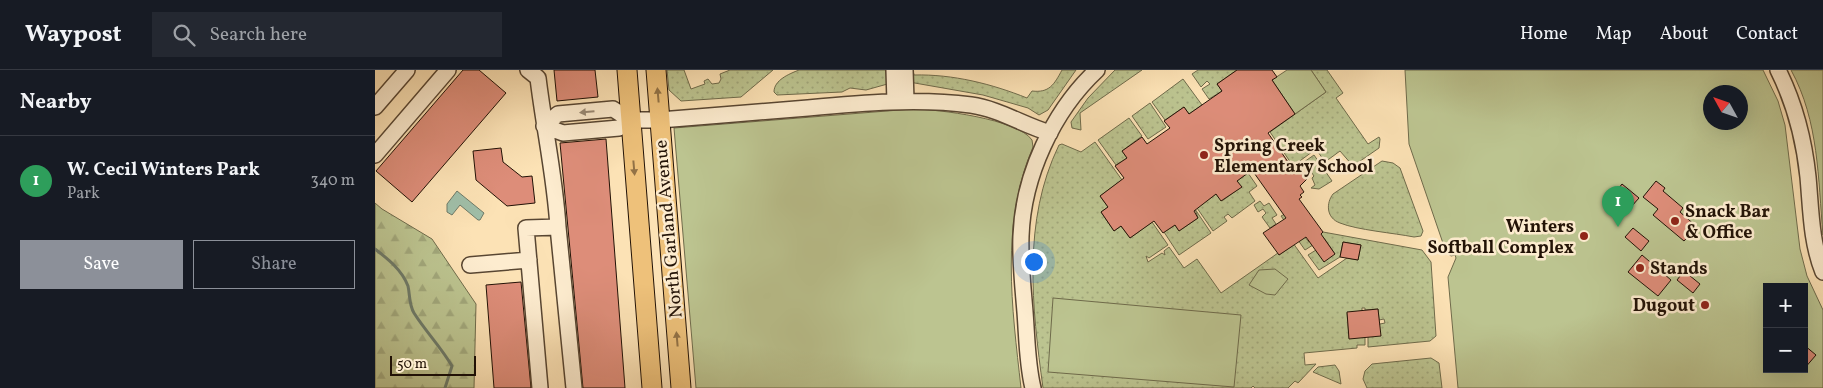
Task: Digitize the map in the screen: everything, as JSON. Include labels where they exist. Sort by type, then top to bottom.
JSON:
[{"type":"main road","name":"North Garland Avenue","points":[[627,70],[651,388]]},
{"type":"main road","name":"North Garland Avenue","points":[[656,70],[681,388]]},
{"type":"street","points":[[375,107],[407,70]]},
{"type":"street","points":[[375,155],[448,70]]},
{"type":"street","points":[[894,70],[901,102]]},
{"type":"street","points":[[901,102],[905,70]]},
{"type":"street","points":[[1778,70],[1789,93],[1801,131],[1815,245],[1823,272]]},
{"type":"street","points":[[1033,388],[1027,343],[1021,236],[1023,214],[1033,174],[1050,133],[1064,110],[1092,72]]},
{"type":"street","points":[[535,73],[553,173],[574,388]]},
{"type":"street","points":[[544,126],[559,114],[613,109],[630,120],[660,120],[901,102],[973,105],[1050,133]]},
{"type":"street","points":[[540,388],[526,228],[558,227]]},
{"type":"street","points":[[470,265],[529,260]]},
{"type":"green space","points":[[667,70],[684,70],[691,89],[705,84],[704,81],[708,79],[712,84],[719,83],[721,79],[720,74],[730,70],[773,70],[741,97],[681,101],[669,90]]},
{"type":"green space","points":[[799,70],[891,70],[891,83],[866,90],[850,88],[842,92],[777,95],[774,92],[779,81]]},
{"type":"green space","points":[[909,70],[913,70],[914,75],[943,76],[972,81],[1000,88],[1027,98],[1032,91],[1043,91],[1050,87],[1062,70],[1076,70],[1048,110],[1039,115],[1028,108],[983,95],[909,82]]},
{"type":"green space","points":[[1115,70],[1142,70],[1080,113],[1081,130],[1072,128],[1071,122],[1088,98]]},
{"type":"green space","points":[[1198,70],[1237,70],[1217,84],[1222,91],[1209,99],[1202,89],[1210,84],[1207,81],[1201,87],[1192,74]]},
{"type":"green space","points":[[1287,70],[1311,70],[1326,92],[1295,114],[1272,80]]},
{"type":"green space","points":[[1311,70],[1327,70],[1343,93],[1336,98],[1368,144],[1379,137],[1380,139],[1379,148],[1353,166],[1340,151],[1325,162],[1316,149],[1293,166],[1270,132],[1326,92]]},
{"type":"green space","name":"Winters Softball Complex","points":[[1405,70],[1763,70],[1778,101],[1785,125],[1800,249],[1807,276],[1823,310],[1823,388],[1458,388],[1448,277],[1456,258],[1455,255],[1451,256],[1446,252],[1409,144]]},
{"type":"green space","points":[[1791,70],[1823,70],[1823,235],[1816,151],[1812,130],[1800,89]]},
{"type":"green space","points":[[1183,79],[1202,105],[1189,114],[1184,107],[1165,120],[1152,102]]},
{"type":"green space","points":[[1150,103],[1166,127],[1148,139],[1132,116]]},
{"type":"green space","points":[[912,109],[957,113],[994,121],[1011,126],[1032,140],[1033,147],[1023,176],[1012,236],[1012,296],[1021,388],[696,388],[674,128]]},
{"type":"green space","points":[[1129,118],[1142,136],[1122,151],[1127,158],[1116,165],[1098,140]]},
{"type":"green space","points":[[1095,142],[1122,180],[1100,196],[1108,207],[1101,212],[1114,231],[1121,226],[1130,238],[1152,222],[1168,245],[1149,258],[1146,256],[1148,262],[1162,253],[1165,255],[1164,251],[1169,247],[1184,268],[1197,259],[1221,293],[1278,253],[1279,255],[1292,246],[1288,236],[1318,278],[1347,258],[1358,260],[1361,245],[1343,242],[1340,257],[1319,270],[1308,255],[1316,250],[1335,254],[1324,238],[1305,250],[1281,216],[1285,214],[1309,242],[1323,232],[1422,250],[1431,262],[1436,336],[1430,341],[1368,347],[1368,337],[1380,324],[1385,323],[1384,319],[1379,320],[1378,309],[1365,310],[1365,308],[1362,308],[1362,311],[1347,313],[1349,338],[1365,337],[1365,345],[1357,345],[1357,348],[1304,353],[1305,365],[1316,364],[1298,383],[1295,381],[1288,388],[1255,388],[1253,386],[1251,388],[1043,388],[1033,296],[1035,234],[1039,204],[1047,174],[1059,145],[1062,144],[1081,152]]},
{"type":"green space","points":[[1314,155],[1332,181],[1319,189],[1311,188],[1315,185],[1312,178],[1314,176],[1304,162]]},
{"type":"green space","points":[[1382,161],[1393,163],[1400,168],[1423,231],[1421,236],[1414,237],[1356,228],[1335,221],[1332,218],[1328,206],[1333,194]]},
{"type":"green space","points":[[1248,173],[1257,186],[1249,192],[1255,201],[1232,218],[1228,214],[1224,217],[1227,221],[1213,231],[1197,208],[1216,194],[1222,201],[1241,187],[1237,181]]},
{"type":"green space","points":[[1260,201],[1264,206],[1269,203],[1277,215],[1272,218],[1276,224],[1270,228],[1262,217],[1266,213],[1263,209],[1258,212],[1254,205]]},
{"type":"green space","points":[[375,203],[432,239],[476,304],[474,388],[375,388]]},
{"type":"green space","points":[[1195,209],[1211,233],[1179,255],[1164,232],[1175,225],[1179,231],[1198,218]]},
{"type":"green space","points":[[1275,269],[1288,279],[1275,295],[1266,294],[1249,285],[1259,270]]},
{"type":"green space","points":[[1053,298],[1241,315],[1234,387],[1048,372]]},
{"type":"green space","points":[[1431,358],[1439,363],[1442,388],[1367,388],[1363,379],[1365,371],[1372,364]]},
{"type":"green space","points":[[1335,365],[1339,371],[1341,384],[1313,372],[1318,367]]},
{"type":"shaded area","points":[[457,191],[484,213],[480,220],[460,205],[452,215],[447,212],[447,204]]},
{"type":"building","points":[[463,70],[479,70],[506,93],[412,202],[376,171]]},
{"type":"building","points":[[554,70],[595,70],[598,97],[557,101]]},
{"type":"building","name":"Spring Creek Elementary School","points":[[1237,70],[1272,70],[1277,77],[1272,80],[1295,114],[1268,133],[1295,172],[1301,168],[1308,178],[1300,186],[1304,192],[1300,195],[1302,197],[1299,199],[1323,232],[1321,234],[1335,254],[1324,262],[1306,237],[1279,255],[1263,233],[1286,218],[1252,170],[1237,181],[1242,187],[1221,201],[1216,194],[1194,211],[1198,218],[1179,231],[1175,225],[1163,233],[1154,221],[1130,238],[1121,226],[1114,231],[1101,212],[1108,207],[1100,196],[1124,178],[1115,166],[1127,158],[1122,151],[1142,137],[1147,144],[1170,128],[1164,121],[1184,107],[1189,114],[1222,91],[1217,84]]},
{"type":"building","points":[[606,139],[625,388],[583,388],[560,143]]},
{"type":"building","points":[[501,148],[503,162],[522,177],[532,176],[535,203],[507,206],[476,180],[473,151]]},
{"type":"building","name":"Snack Bar & Office","points":[[1656,181],[1665,188],[1663,191],[1683,208],[1680,212],[1697,227],[1684,241],[1653,215],[1658,209],[1643,197]]},
{"type":"building","points":[[1622,184],[1639,198],[1631,207],[1615,193]]},
{"type":"building","name":"Stands","points":[[1633,228],[1649,241],[1641,251],[1625,237]]},
{"type":"building","points":[[1343,242],[1361,245],[1358,260],[1340,257]]},
{"type":"building","points":[[1642,255],[1671,280],[1658,296],[1628,272]]},
{"type":"building","name":"Stands","points":[[1684,271],[1700,284],[1693,293],[1677,280]]},
{"type":"building","points":[[521,282],[531,388],[494,388],[486,285]]},
{"type":"building","points":[[1378,309],[1381,336],[1349,339],[1347,312]]},
{"type":"building","points":[[1808,348],[1816,355],[1808,364]]},
{"type":"waterway","points":[[375,249],[390,261],[402,275],[408,286],[412,310],[452,366],[445,388]]},
{"type":"place","name":"Spring Creek Elementary School","points":[[1204,155]]},
{"type":"place","name":"Snack Bar & Office","points":[[1675,221]]},
{"type":"place","name":"W. Cecil Winters Park","points":[[1618,227]]},
{"type":"place","name":"Winters Softball Complex","points":[[1584,236]]},
{"type":"place","name":"Stands","points":[[1640,268]]},
{"type":"place","name":"Dugout","points":[[1705,305]]}]
